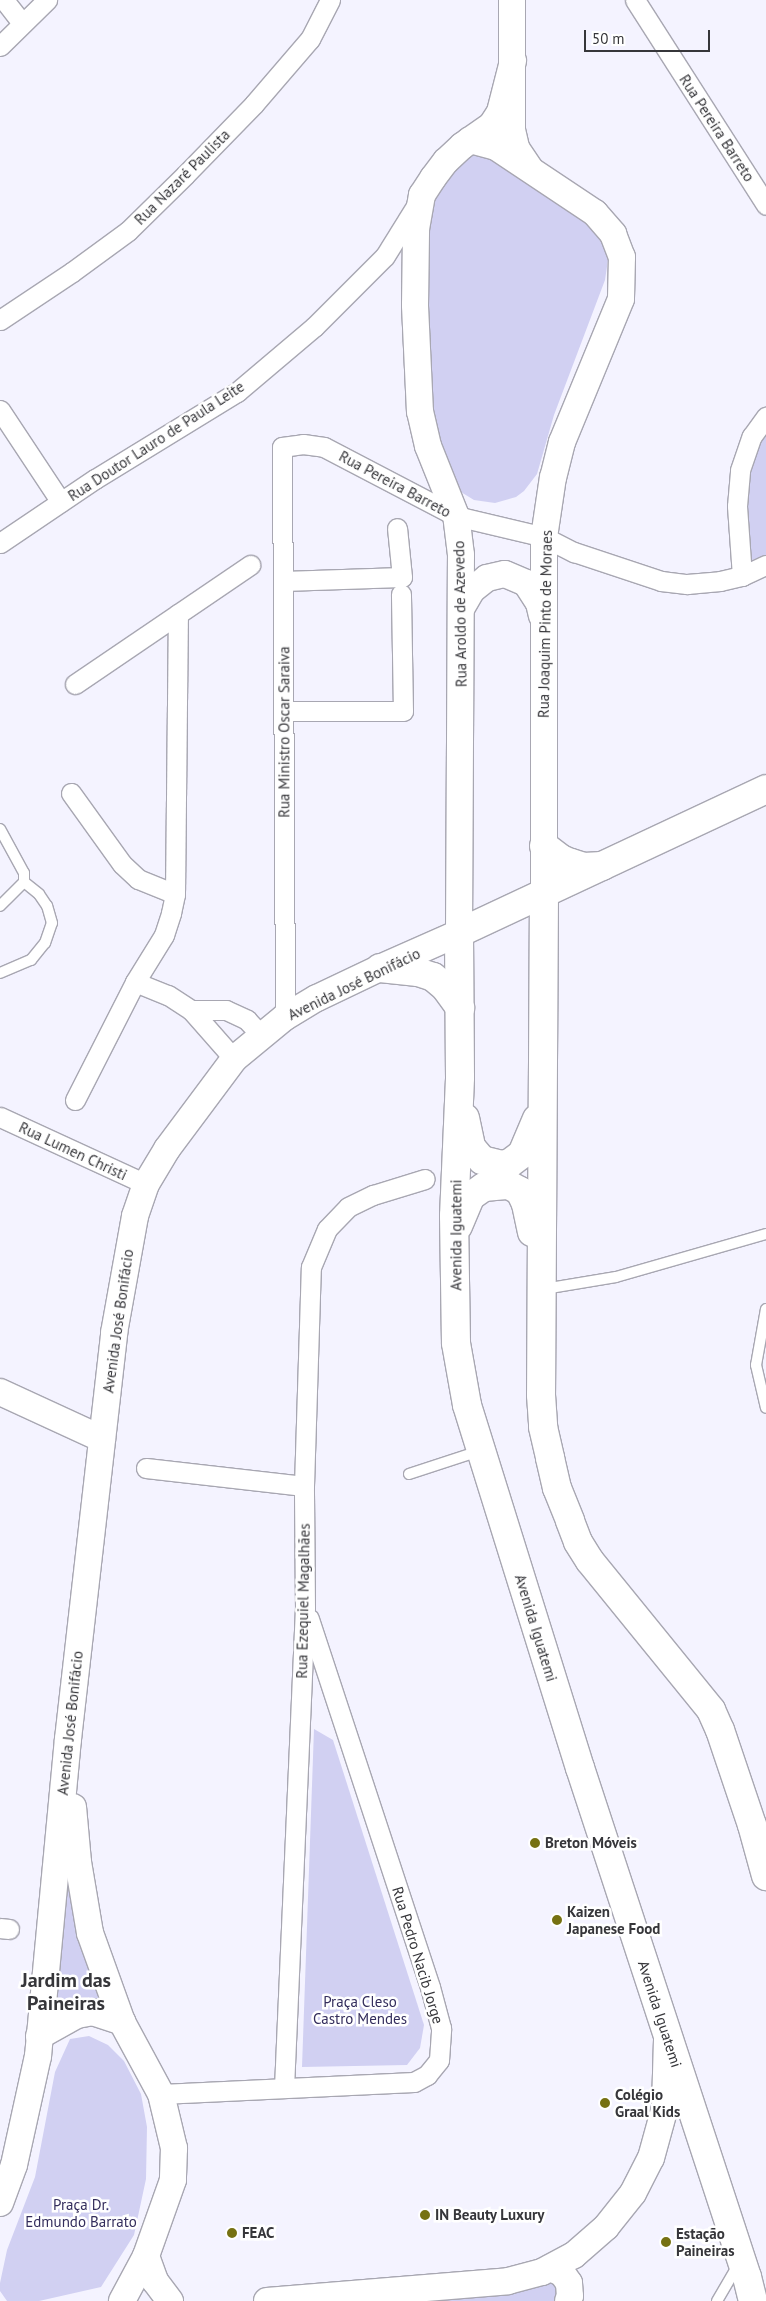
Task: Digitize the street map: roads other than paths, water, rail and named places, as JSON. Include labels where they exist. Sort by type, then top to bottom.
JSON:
[{"type":"main road","points":[[512,0],[512,130],[516,148],[531,172]]},
{"type":"main road","name":"Rua Aroldo de Azevedo","points":[[459,934],[461,556],[456,516],[428,446],[420,412],[417,387],[416,229],[422,195],[446,161],[470,140],[491,126],[500,112],[513,61]]},
{"type":"main road","name":"Rua Joaquim Pinto de Moraes","points":[[470,140],[496,147],[595,213],[613,234],[622,257],[621,299],[562,442],[553,477],[544,537],[544,893]]},
{"type":"main road","points":[[462,607],[472,590],[487,578],[505,574],[526,583],[539,603],[545,629]]},
{"type":"main road","name":"Avenida José Bonifácio","points":[[0,2203],[14,2165],[38,2056],[68,1739],[102,1439],[121,1295],[135,1216],[146,1184],[167,1149],[234,1059],[261,1035],[286,1017],[380,968],[459,934],[766,789]]},
{"type":"main road","points":[[544,846],[571,863],[584,867],[602,866]]},
{"type":"main road","points":[[544,893],[542,1099],[543,1426],[557,1488],[578,1542],[590,1561],[711,1710],[759,1828],[766,1874]]},
{"type":"main road","name":"Avenida Iguatemi","points":[[459,934],[460,1077],[455,1234],[456,1343],[467,1405],[667,2035],[749,2285]]},
{"type":"main road","points":[[380,968],[418,972],[433,977],[445,987],[460,1008]]},
{"type":"main road","points":[[460,1077],[466,1132],[471,1147],[482,1160],[491,1164],[510,1163],[522,1154],[535,1126],[542,1099]]},
{"type":"main road","points":[[455,1234],[471,1196],[484,1187],[509,1185],[520,1191],[526,1204],[542,1286]]},
{"type":"main road","points":[[0,1392],[102,1439]]},
{"type":"main road","points":[[68,1739],[78,1862],[90,1933],[122,2022],[161,2094],[174,2148],[173,2180],[146,2256],[122,2301]]},
{"type":"main road","points":[[39,2036],[77,2015],[92,2012],[122,2022]]},
{"type":"main road","points":[[267,2301],[508,2282],[550,2268],[574,2255],[606,2227],[633,2193],[651,2158],[665,2107],[667,2035]]},
{"type":"main road","points":[[146,2256],[155,2281],[170,2301]]},
{"type":"main road","points":[[550,2268],[562,2272],[568,2283],[570,2296],[568,2301]]},
{"type":"street","points":[[4,0],[22,23]]},
{"type":"street","points":[[0,46],[46,0]]},
{"type":"street","name":"Rua Nazaré Paulista","points":[[0,320],[72,272],[128,231],[254,104],[310,39],[330,0]]},
{"type":"street","name":"Rua Pereira Barreto","points":[[635,0],[766,205]]},
{"type":"street","name":"Rua Doutor Lauro de Paula Leite","points":[[0,543],[61,502],[237,392],[314,327],[385,256],[422,195]]},
{"type":"street","points":[[0,410],[61,502]]},
{"type":"street","points":[[742,576],[737,506],[740,470],[752,436],[766,417]]},
{"type":"street","name":"Rua Pereira Barreto","points":[[282,447],[303,444],[324,447],[456,516],[544,537],[574,552],[661,581],[687,584],[742,576],[766,565]]},
{"type":"street","name":"Rua Ministro Oscar Saraiva","points":[[282,447],[286,1017]]},
{"type":"street","points":[[283,581],[402,577],[397,528]]},
{"type":"street","points":[[75,684],[250,565]]},
{"type":"street","points":[[284,710],[403,711],[401,594]]},
{"type":"street","points":[[76,1100],[135,982],[164,935],[175,894],[178,614]]},
{"type":"street","points":[[71,793],[122,864],[138,879],[175,894]]},
{"type":"street","points":[[135,982],[168,995],[191,1010],[234,1059]]},
{"type":"street","points":[[191,1010],[226,1010],[247,1020],[261,1035]]},
{"type":"street","name":"Rua Lumen Christi","points":[[0,1117],[146,1184]]},
{"type":"street","name":"Rua Ezequiel Magalhães","points":[[284,2088],[305,1608],[304,1486],[311,1267],[326,1229],[348,1207],[373,1196],[424,1179]]},
{"type":"street","points":[[146,1468],[304,1486]]},
{"type":"street","name":"Rua Pedro Nacib Jorge","points":[[161,2094],[414,2082],[427,2075],[439,2060],[441,2028],[305,1608]]},
{"type":"lane","points":[[0,829],[24,874],[24,882],[0,906]]},
{"type":"lane","points":[[0,973],[31,960],[45,943],[52,923],[47,906],[39,894],[24,882]]},
{"type":"lane","points":[[542,1286],[616,1277],[763,1238]]},
{"type":"lane","points":[[766,1309],[756,1365],[766,1408]]},
{"type":"lane","points":[[409,1474],[480,1450]]},
{"type":"lane","points":[[717,2301],[749,2285]]},
{"type":"place","name":"Breton Móveis","points":[[535,1843]]},
{"type":"place","name":"Kaizen Japanese Food","points":[[557,1920]]},
{"type":"place","name":"Colégio Graal Kids","points":[[605,2103]]},
{"type":"place","name":"IN Beauty Luxury","points":[[425,2215]]},
{"type":"place","name":"FEAC","points":[[232,2233]]},
{"type":"place","name":"Estação Paineiras","points":[[666,2242]]},
{"type":"district","name":"Jardim das Paineiras","points":[[66,1992]]},
{"type":"park label","name":"Praça Cleso Castro Mendes","points":[[360,2010]]},
{"type":"park label","name":"Praça Dr. Edmundo Barrato","points":[[81,2212]]}]
